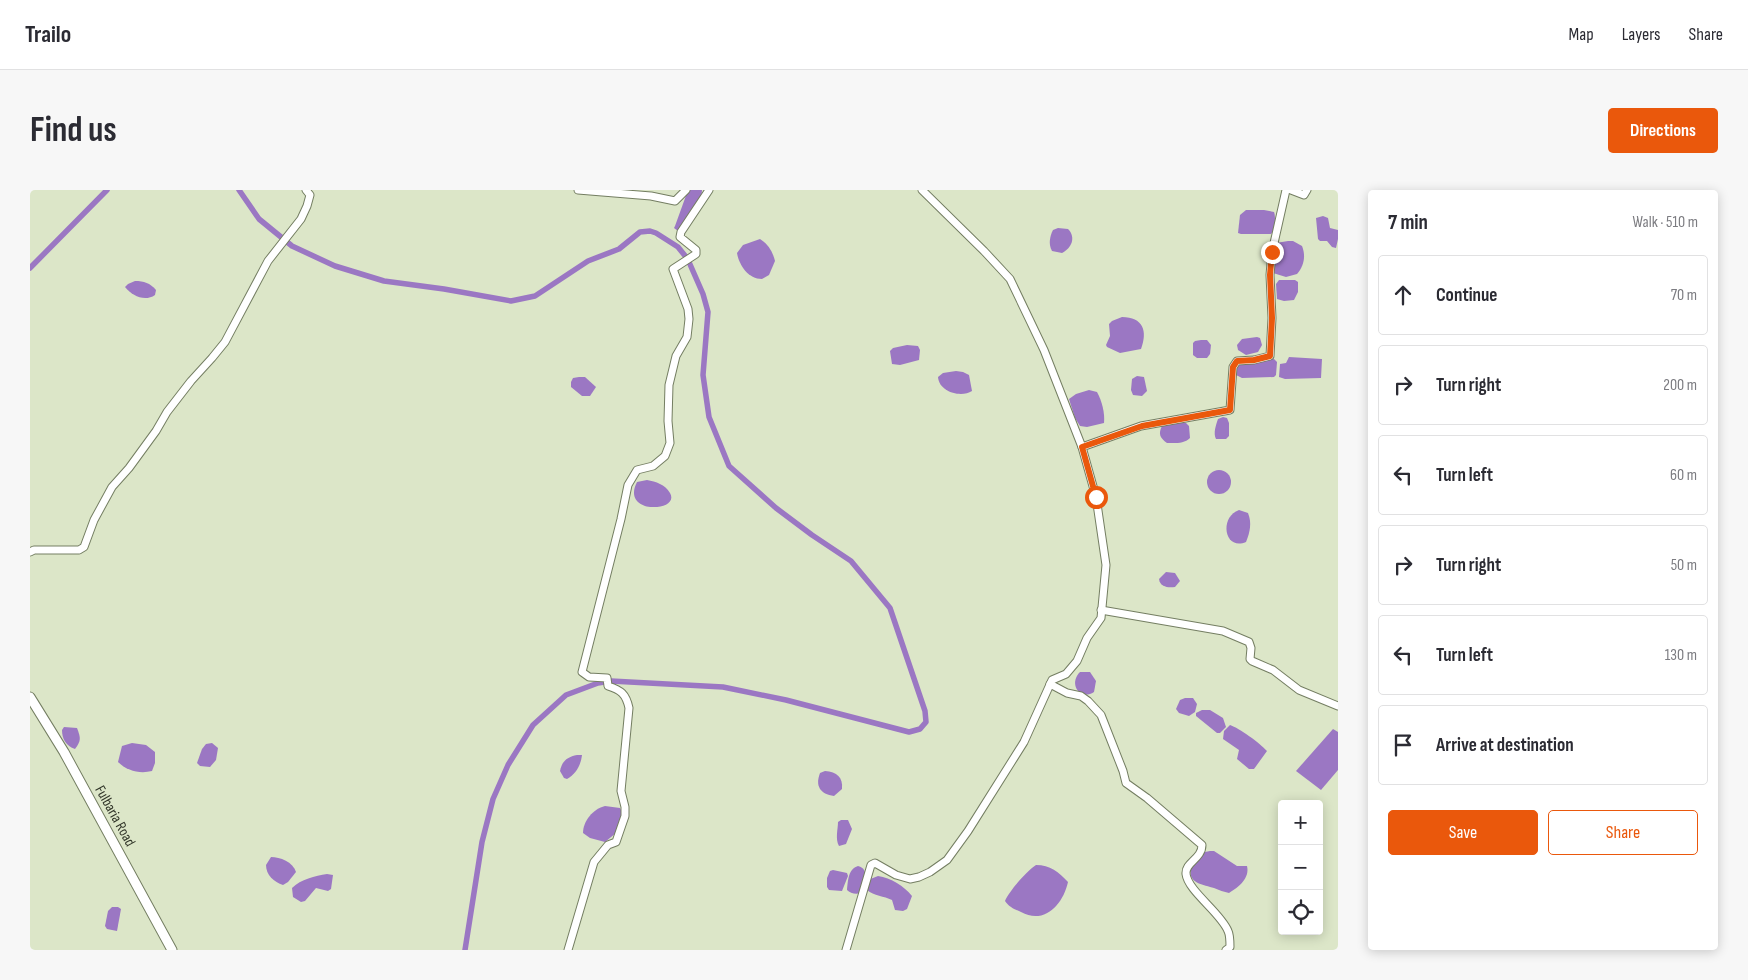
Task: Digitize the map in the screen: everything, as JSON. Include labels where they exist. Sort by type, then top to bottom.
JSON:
[{"type":"main road","name":"Fulbaria Road","points":[[30,697],[64,752],[172,950]]},
{"type":"street","points":[[30,552],[79,550],[84,546],[94,520],[112,487],[130,468],[156,431],[166,412],[191,380],[225,342],[268,261],[301,219],[310,195],[306,190]]},
{"type":"street","points":[[578,190],[651,196],[675,201],[686,190]]},
{"type":"street","points":[[568,950],[594,862],[608,845],[616,842],[625,816],[621,791],[629,708],[625,695],[620,689],[608,686],[607,678],[589,677],[582,672],[628,485],[637,470],[653,466],[665,456],[670,442],[668,421],[669,385],[676,356],[687,337],[690,319],[673,269],[696,254],[696,250],[680,237],[681,232],[709,190]]},
{"type":"street","points":[[846,950],[871,865],[875,863],[896,875],[910,879],[919,877],[948,860],[968,831],[1024,742],[1052,680],[1066,674],[1077,661],[1087,638],[1100,618],[1106,565],[1096,497],[1082,447],[1044,350],[1010,279],[922,190]]},
{"type":"street","points":[[1082,447],[1142,426],[1230,410],[1233,367],[1237,361],[1254,360],[1270,356],[1272,318],[1270,275],[1272,252],[1286,190]]},
{"type":"street","points":[[1291,190],[1304,195],[1307,190]]},
{"type":"street","points":[[1101,610],[1223,631],[1249,642],[1251,648],[1250,659],[1252,661],[1273,670],[1299,690],[1338,706]]},
{"type":"street","points":[[1050,684],[1067,693],[1080,696],[1093,706],[1101,715],[1126,783],[1147,798],[1202,845],[1201,853],[1188,866],[1186,873],[1191,886],[1215,912],[1229,932],[1230,947],[1226,950]]},
{"type":"shaded area","points":[[688,190],[702,190],[700,201],[686,223],[678,231],[674,228]]},
{"type":"shaded area","points":[[1246,210],[1274,212],[1275,223],[1271,234],[1238,233],[1240,215]]},
{"type":"shaded area","points":[[1323,216],[1328,218],[1330,228],[1338,230],[1336,248],[1332,247],[1327,241],[1320,241],[1318,239],[1316,218]]},
{"type":"shaded area","points":[[1058,228],[1068,229],[1072,235],[1072,242],[1062,253],[1052,251],[1050,246],[1052,232]]},
{"type":"shaded area","points":[[760,239],[770,249],[775,261],[769,275],[762,279],[748,274],[740,262],[737,253],[743,245]]},
{"type":"shaded area","points":[[1293,241],[1302,246],[1304,257],[1303,264],[1297,274],[1286,277],[1273,273],[1276,243]]},
{"type":"shaded area","points":[[1279,280],[1295,280],[1298,282],[1298,292],[1294,300],[1284,301],[1277,299],[1276,284]]},
{"type":"shaded area","points":[[135,281],[144,282],[151,286],[156,290],[155,295],[143,298],[131,293],[125,287]]},
{"type":"shaded area","points":[[1122,317],[1135,319],[1142,326],[1144,336],[1141,349],[1120,353],[1107,347],[1110,336],[1109,324]]},
{"type":"shaded area","points":[[1260,338],[1262,345],[1258,352],[1246,355],[1238,350],[1237,345],[1242,339]]},
{"type":"shaded area","points":[[1207,340],[1211,345],[1210,354],[1207,358],[1197,358],[1193,355],[1193,343]]},
{"type":"shaded area","points":[[907,345],[918,346],[920,350],[919,360],[900,365],[892,364],[890,351],[893,348]]},
{"type":"shaded area","points":[[1289,357],[1322,359],[1321,378],[1285,379],[1279,377],[1280,364],[1286,363]]},
{"type":"shaded area","points":[[1271,359],[1277,362],[1276,375],[1274,377],[1242,378],[1236,375],[1236,367],[1238,365]]},
{"type":"shaded area","points":[[956,371],[969,375],[972,391],[957,394],[946,390],[942,386],[938,377],[943,373]]},
{"type":"shaded area","points":[[1137,376],[1144,377],[1147,391],[1142,396],[1133,395],[1131,390],[1132,379]]},
{"type":"shaded area","points":[[585,377],[596,387],[590,396],[582,396],[571,387],[573,378]]},
{"type":"shaded area","points":[[1089,390],[1097,392],[1099,396],[1104,411],[1104,423],[1087,427],[1080,426],[1075,418],[1069,399],[1076,394]]},
{"type":"shaded area","points":[[1227,418],[1229,423],[1229,436],[1226,439],[1216,439],[1216,424],[1218,419]]},
{"type":"shaded area","points":[[1180,422],[1186,423],[1189,426],[1190,438],[1182,442],[1167,443],[1160,436],[1162,426]]},
{"type":"shaded area","points":[[1219,470],[1227,474],[1231,482],[1227,490],[1219,494],[1211,490],[1207,482],[1211,474]]},
{"type":"shaded area","points":[[647,480],[666,487],[671,499],[667,504],[660,507],[651,507],[643,505],[637,500],[634,493],[637,482]]},
{"type":"shaded area","points":[[1239,510],[1248,513],[1250,524],[1246,542],[1239,543],[1233,542],[1229,538],[1227,526],[1229,519]]},
{"type":"shaded area","points":[[1166,572],[1175,573],[1180,581],[1175,587],[1167,587],[1161,584],[1159,579]]},
{"type":"shaded area","points":[[1080,672],[1090,672],[1096,681],[1094,692],[1084,694],[1077,690],[1075,681]]},
{"type":"shaded area","points":[[1193,698],[1197,704],[1195,712],[1189,716],[1179,713],[1176,709],[1180,700]]},
{"type":"shaded area","points":[[1202,710],[1210,710],[1223,718],[1226,727],[1220,733],[1217,733],[1196,716],[1196,713]]},
{"type":"shaded area","points":[[1230,725],[1249,736],[1267,751],[1254,769],[1249,769],[1237,759],[1239,750],[1223,739],[1224,731]]},
{"type":"shaded area","points":[[64,727],[77,728],[80,739],[75,749],[69,746],[64,739],[62,730]]},
{"type":"shaded area","points":[[1333,729],[1338,732],[1338,770],[1321,790],[1296,771]]},
{"type":"shaded area","points":[[132,743],[146,745],[155,752],[155,763],[152,771],[134,771],[125,768],[118,762],[122,746]]},
{"type":"shaded area","points":[[212,743],[218,748],[216,760],[210,767],[200,766],[197,763],[202,749],[206,744]]},
{"type":"shaded area","points":[[582,755],[578,769],[567,779],[564,778],[560,771],[562,765],[568,758]]},
{"type":"shaded area","points":[[825,771],[836,774],[840,778],[842,789],[834,796],[820,789],[818,782],[820,773]]},
{"type":"shaded area","points":[[605,806],[620,808],[623,814],[616,833],[605,842],[590,838],[583,833],[583,829],[590,816],[596,810]]},
{"type":"shaded area","points":[[848,820],[852,829],[846,844],[839,846],[837,834],[838,822]]},
{"type":"shaded area","points":[[1214,851],[1237,866],[1247,866],[1245,878],[1240,885],[1229,893],[1201,884],[1191,877],[1193,865],[1205,852]]},
{"type":"shaded area","points":[[271,857],[286,861],[292,865],[296,872],[283,885],[274,880],[267,872],[266,865]]},
{"type":"shaded area","points":[[1036,865],[1046,866],[1054,870],[1068,882],[1057,905],[1045,914],[1037,916],[1016,910],[1005,901],[1019,881]]},
{"type":"shaded area","points":[[858,866],[864,870],[865,877],[860,893],[855,894],[847,890],[850,873]]},
{"type":"shaded area","points":[[830,871],[847,873],[848,876],[842,891],[829,890],[827,887],[827,878]]},
{"type":"shaded area","points":[[327,874],[333,875],[331,889],[328,891],[316,888],[305,901],[301,902],[293,897],[292,888],[300,882],[308,878]]},
{"type":"shaded area","points":[[878,876],[897,883],[912,896],[907,909],[903,911],[895,910],[892,900],[867,890],[868,880]]},
{"type":"shaded area","points":[[112,907],[121,909],[117,931],[107,929],[105,926],[108,911]]},
{"type":"waterway","points":[[30,268],[107,190]]},
{"type":"waterway","points":[[239,190],[259,219],[292,246],[335,266],[384,281],[511,301],[535,296],[588,261],[619,249],[640,232],[650,231],[656,233],[678,247],[686,257]]},
{"type":"waterway","points":[[465,950],[482,842],[493,799],[508,765],[533,725],[566,695],[598,683],[611,681],[723,687],[786,700],[909,732],[920,729],[926,722],[925,711],[890,608],[851,561],[776,508],[729,466],[709,417],[703,375],[708,312],[703,294],[689,262]]},
{"type":"route","points":[[1096,497],[1082,447],[1142,426],[1230,410],[1232,374],[1233,367],[1237,361],[1254,360],[1270,356],[1272,318],[1270,275],[1272,252]]}]
